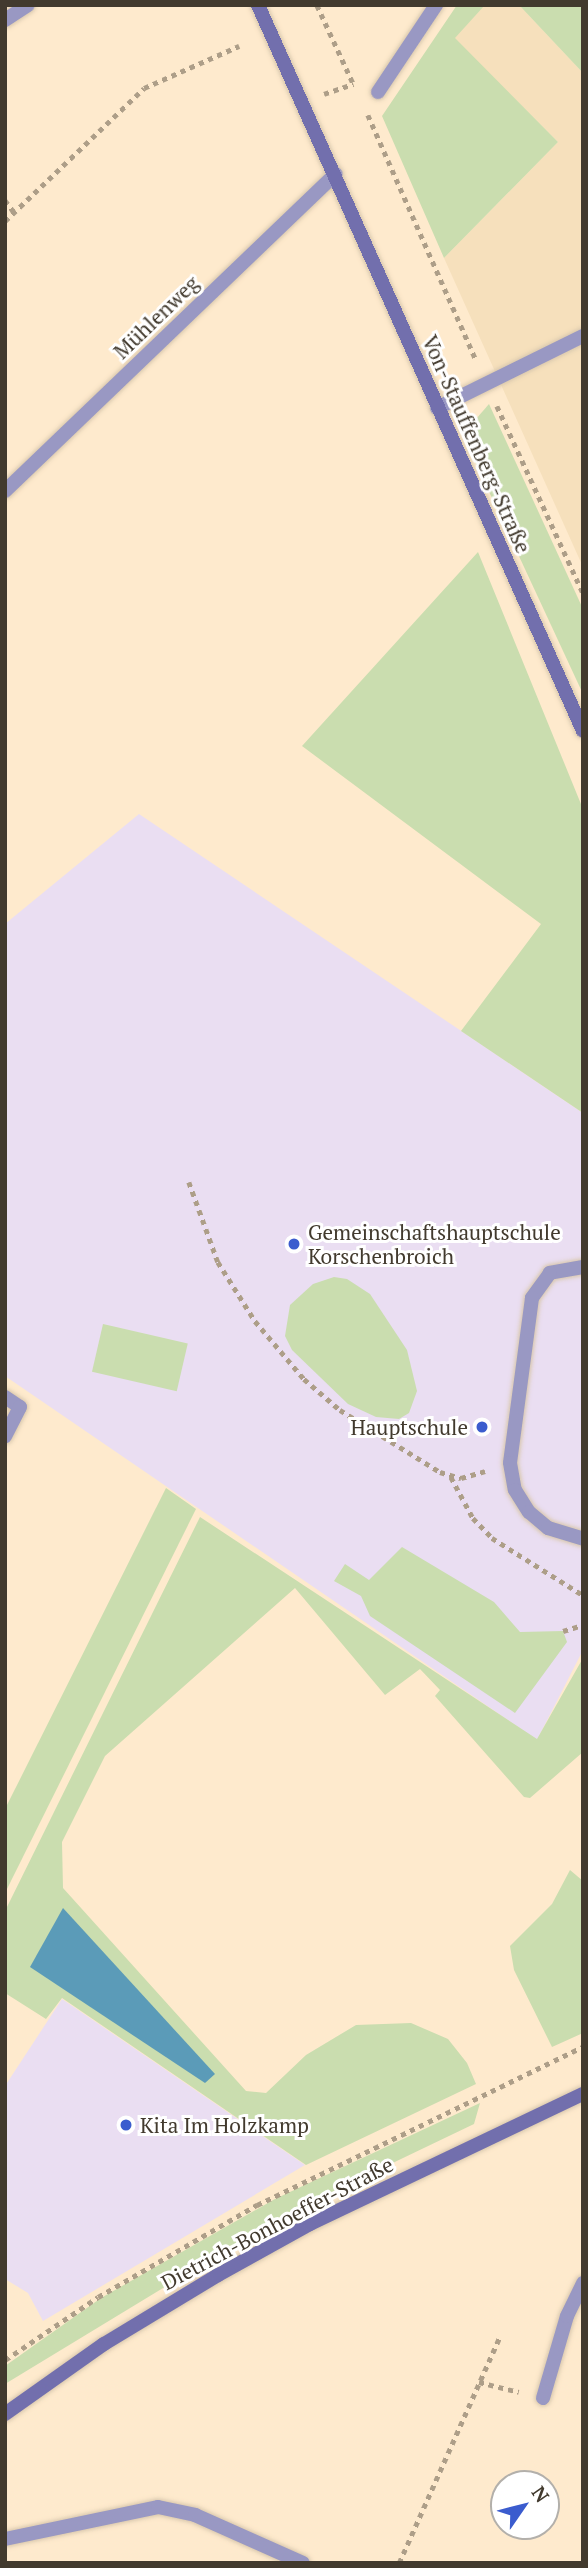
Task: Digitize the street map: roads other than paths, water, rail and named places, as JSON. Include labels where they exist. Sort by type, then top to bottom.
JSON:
[{"type":"street","points":[[5,20],[28,5]]},
{"type":"street","name":"Von-Stauffenberg-Straße","points":[[258,5],[336,174],[437,408],[583,731]]},
{"type":"street","points":[[378,92],[436,5]]},
{"type":"street","name":"Mühlenweg","points":[[5,491],[336,174]]},
{"type":"street","points":[[437,408],[583,336]]},
{"type":"street","points":[[583,1267],[550,1273],[533,1298],[510,1463],[515,1490],[528,1512],[548,1528],[583,1539]]},
{"type":"street","points":[[5,1397],[20,1407],[5,1436]]},
{"type":"street","name":"Dietrich-Bonhoeffer-Straße","points":[[5,2413],[112,2339],[254,2255],[583,2094]]},
{"type":"street","points":[[542,2398],[567,2316],[583,2283]]},
{"type":"street","points":[[5,2539],[158,2507],[195,2515],[303,2563]]},
{"type":"water","points":[[63,1908],[215,2074],[205,2083],[30,1967]]},
{"type":"place","name":"Gemeinschaftshauptschule Korschenbroich","points":[[294,1244]]},
{"type":"place","name":"Hauptschule","points":[[482,1427]]},
{"type":"place","name":"Kita Im Holzkamp","points":[[126,2125]]}]
